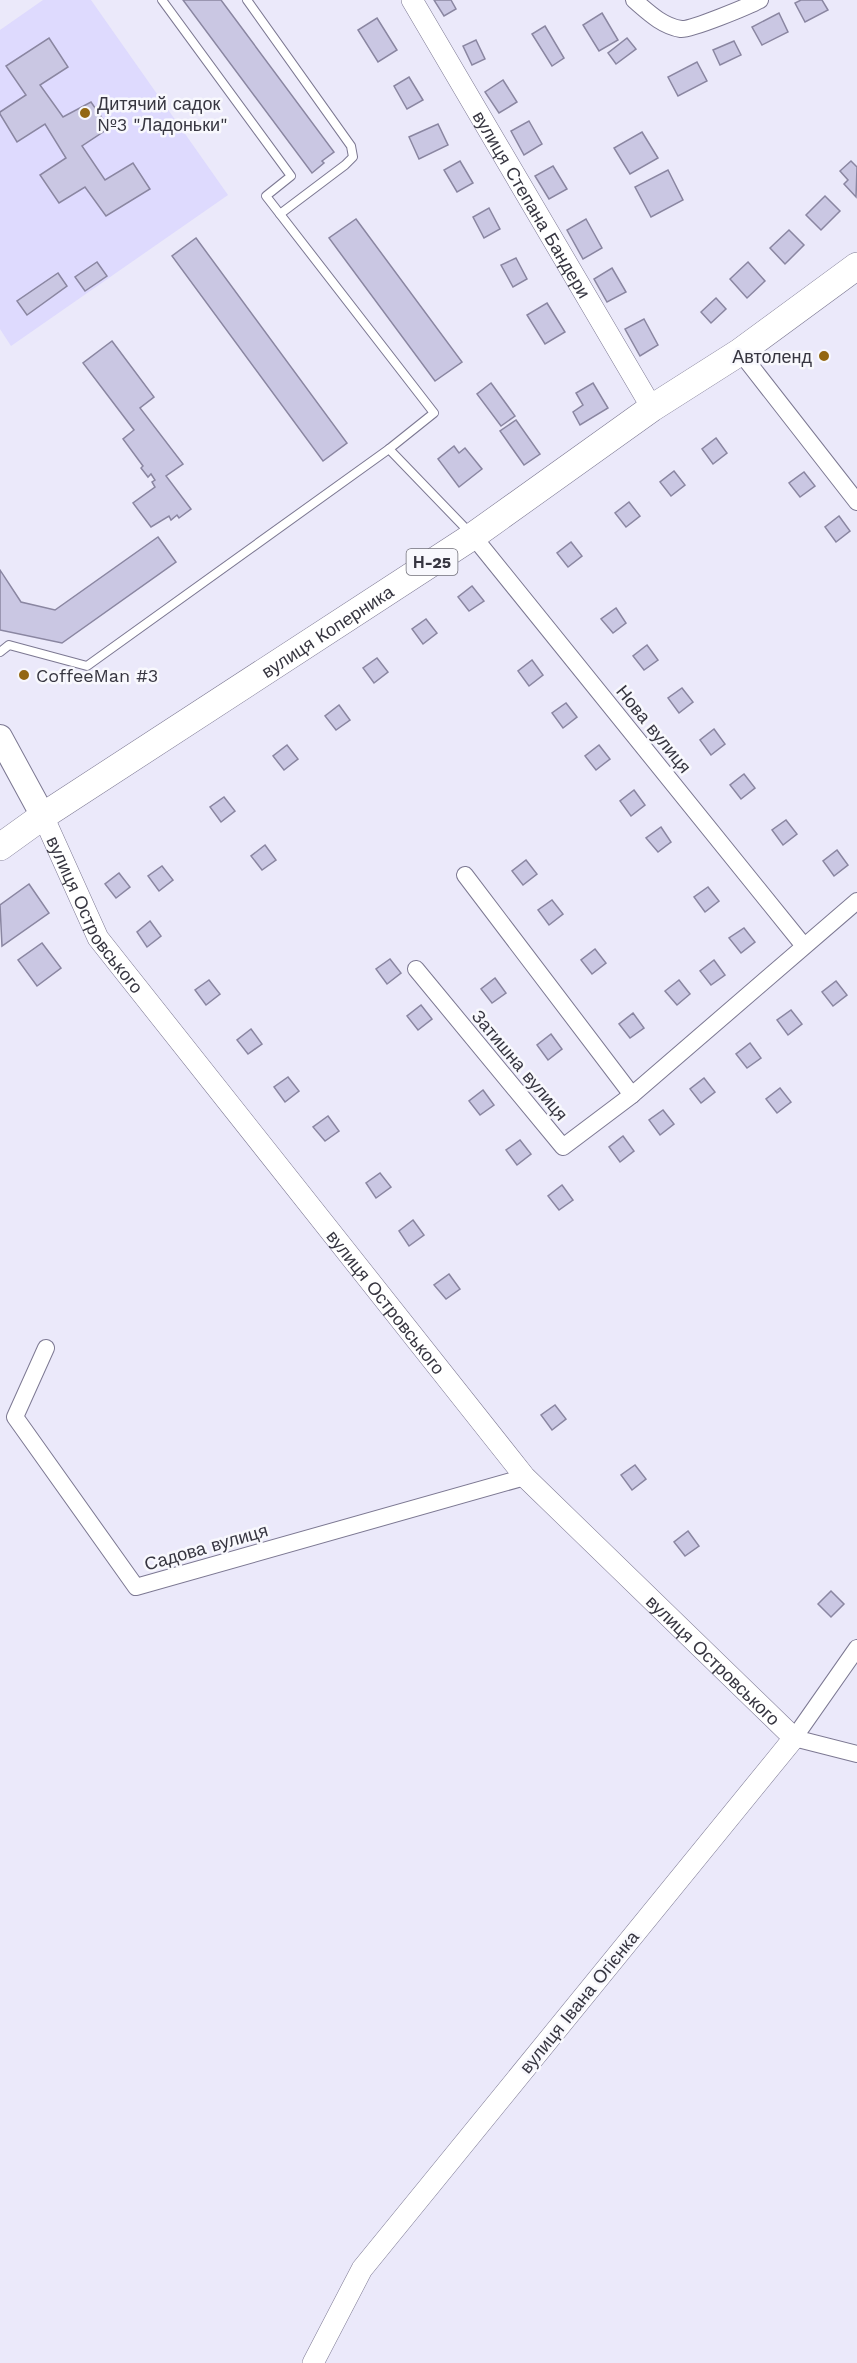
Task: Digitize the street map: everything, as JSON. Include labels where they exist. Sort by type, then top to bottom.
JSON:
[{"type":"main road","name":"вулиця Коперника","points":[[0,847],[43,816],[473,536],[651,408],[740,351],[857,266]]},
{"type":"main road","points":[[0,737],[43,816]]},
{"type":"street","name":"вулиця Степана Бандери","points":[[412,0],[651,408]]},
{"type":"street","points":[[634,0],[662,22],[683,30],[760,0]]},
{"type":"street","points":[[740,351],[857,502]]},
{"type":"street","name":"Нова вулиця","points":[[473,536],[804,946]]},
{"type":"street","name":"вулиця Островського","points":[[43,816],[98,938],[525,1477],[794,1738]]},
{"type":"street","points":[[465,875],[632,1095]]},
{"type":"street","name":"Затишна вулиця","points":[[416,969],[563,1146],[632,1095],[857,901]]},
{"type":"street","name":"Садова вулиця","points":[[46,1348],[15,1417],[136,1587],[525,1477]]},
{"type":"street","name":"вулиця Івана Огієнка","points":[[313,2363],[362,2269],[794,1738],[857,1648]]},
{"type":"street","points":[[794,1738],[857,1754]]},
{"type":"lane","points":[[0,651],[9,645],[87,666],[389,449],[434,413],[266,196],[291,176],[162,0]]},
{"type":"lane","points":[[247,0],[351,146],[352,157],[345,165],[280,214]]},
{"type":"lane","points":[[389,449],[473,536]]},
{"type":"shaded area","name":"Дитячий садок №3 \"Ладоньки\"","points":[[43,0],[91,0],[228,195],[11,346],[0,329],[0,30]]},
{"type":"building","points":[[183,0],[221,0],[334,152],[312,173]]},
{"type":"building","points":[[434,0],[451,0],[456,9],[444,16]]},
{"type":"building","points":[[801,0],[822,0],[828,10],[805,22],[795,3]]},
{"type":"building","points":[[602,13],[618,40],[599,51],[583,25]]},
{"type":"building","points":[[779,13],[788,32],[762,45],[752,27]]},
{"type":"building","points":[[377,18],[397,50],[378,62],[358,30]]},
{"type":"building","points":[[545,26],[564,58],[552,66],[532,34]]},
{"type":"building","points":[[49,38],[68,67],[40,85],[63,117],[91,102],[109,128],[82,146],[105,180],[133,163],[150,189],[106,216],[85,187],[59,203],[40,175],[66,158],[45,124],[17,142],[0,114],[26,95],[6,66]]},
{"type":"building","points":[[627,38],[636,49],[616,64],[608,53]]},
{"type":"building","points":[[476,40],[485,59],[472,65],[463,46]]},
{"type":"building","points":[[734,41],[741,55],[720,65],[713,50]]},
{"type":"building","points":[[697,62],[707,81],[678,96],[668,77]]},
{"type":"building","points":[[409,77],[423,100],[407,109],[394,86]]},
{"type":"building","points":[[503,80],[517,102],[499,113],[485,92]]},
{"type":"building","points":[[529,121],[542,144],[524,155],[511,131]]},
{"type":"building","points":[[438,124],[448,145],[419,159],[409,137]]},
{"type":"building","points":[[642,132],[658,158],[630,174],[614,148]]},
{"type":"building","points":[[460,161],[473,183],[457,192],[444,170]]},
{"type":"building","points":[[851,161],[857,167],[856,197],[844,184],[848,180],[840,171]]},
{"type":"building","points":[[553,166],[567,189],[549,199],[535,176]]},
{"type":"building","points":[[668,170],[683,200],[651,217],[635,187]]},
{"type":"building","points":[[825,196],[840,211],[821,230],[806,215]]},
{"type":"building","points":[[489,208],[500,229],[484,238],[473,217]]},
{"type":"building","points":[[356,219],[462,362],[435,381],[329,238]]},
{"type":"building","points":[[586,219],[602,248],[583,259],[567,230]]},
{"type":"building","points":[[789,230],[804,245],[785,264],[770,248]]},
{"type":"building","points":[[196,238],[347,443],[323,461],[172,256]]},
{"type":"building","points":[[516,258],[527,279],[513,287],[501,265]]},
{"type":"building","points":[[97,262],[107,276],[85,291],[75,277]]},
{"type":"building","points":[[748,262],[765,281],[747,298],[730,279]]},
{"type":"building","points":[[612,268],[626,292],[607,302],[594,279]]},
{"type":"building","points":[[58,273],[67,286],[27,315],[17,301]]},
{"type":"building","points":[[716,298],[726,309],[711,323],[701,312]]},
{"type":"building","points":[[547,303],[565,332],[545,344],[527,315]]},
{"type":"building","points":[[644,319],[658,345],[640,356],[625,329]]},
{"type":"building","points":[[112,341],[154,397],[140,408],[183,464],[166,476],[191,509],[179,518],[177,515],[171,520],[169,516],[151,527],[133,503],[155,487],[152,482],[155,480],[151,474],[148,477],[141,468],[143,466],[123,439],[134,430],[83,363]]},
{"type":"building","points":[[491,383],[515,416],[501,426],[477,394]]},
{"type":"building","points":[[593,383],[608,408],[580,425],[573,412],[583,405],[576,393]]},
{"type":"building","points":[[516,420],[540,454],[524,465],[500,431]]},
{"type":"building","points":[[716,438],[727,453],[713,464],[702,449]]},
{"type":"building","points":[[454,446],[459,453],[465,448],[482,469],[459,487],[438,459]]},
{"type":"building","points":[[674,471],[685,485],[671,496],[660,482]]},
{"type":"building","points":[[804,472],[815,486],[800,497],[789,483]]},
{"type":"building","points":[[629,502],[640,516],[626,527],[615,513]]},
{"type":"building","points":[[839,516],[850,531],[836,542],[825,527]]},
{"type":"building","points":[[158,537],[176,562],[62,643],[0,630],[0,570],[21,602],[55,610]]},
{"type":"building","points":[[571,542],[582,556],[568,567],[557,553]]},
{"type":"building","points":[[472,586],[484,601],[469,611],[458,597]]},
{"type":"building","points":[[616,608],[626,623],[613,633],[601,619]]},
{"type":"building","points":[[426,619],[437,633],[423,644],[412,629]]},
{"type":"building","points":[[647,645],[658,660],[644,670],[633,656]]},
{"type":"building","points":[[377,658],[388,672],[374,683],[363,668]]},
{"type":"building","points":[[532,660],[543,675],[529,686],[518,671]]},
{"type":"building","points":[[682,688],[693,702],[679,713],[668,698]]},
{"type":"building","points":[[566,703],[577,717],[563,728],[552,713]]},
{"type":"building","points":[[339,705],[350,720],[336,730],[325,716]]},
{"type":"building","points":[[714,729],[725,744],[711,755],[700,740]]},
{"type":"building","points":[[287,745],[298,759],[284,770],[273,756]]},
{"type":"building","points":[[599,745],[610,759],[596,770],[585,756]]},
{"type":"building","points":[[744,774],[755,788],[741,799],[730,785]]},
{"type":"building","points":[[634,790],[645,805],[631,816],[620,801]]},
{"type":"building","points":[[224,797],[235,811],[221,822],[210,807]]},
{"type":"building","points":[[786,820],[797,834],[783,845],[772,830]]},
{"type":"building","points":[[661,827],[671,842],[658,852],[646,838]]},
{"type":"building","points":[[265,845],[276,860],[262,870],[251,856]]},
{"type":"building","points":[[837,850],[848,865],[834,876],[823,861]]},
{"type":"building","points":[[526,860],[537,874],[523,885],[512,871]]},
{"type":"building","points":[[162,866],[173,880],[159,891],[148,876]]},
{"type":"building","points":[[119,873],[130,887],[116,898],[105,884]]},
{"type":"building","points":[[29,884],[49,913],[2,946],[0,905]]},
{"type":"building","points":[[708,887],[719,901],[705,912],[694,897]]},
{"type":"building","points":[[552,900],[563,914],[549,925],[538,910]]},
{"type":"building","points":[[150,921],[161,936],[147,947],[137,932]]},
{"type":"building","points":[[744,928],[755,942],[741,953],[729,938]]},
{"type":"building","points":[[42,943],[61,968],[37,986],[18,960]]},
{"type":"building","points":[[595,949],[606,963],[592,974],[581,960]]},
{"type":"building","points":[[390,959],[401,973],[387,984],[376,969]]},
{"type":"building","points":[[714,960],[725,975],[711,985],[700,971]]},
{"type":"building","points":[[495,978],[506,993],[492,1003],[481,989]]},
{"type":"building","points":[[209,980],[220,994],[206,1005],[195,990]]},
{"type":"building","points":[[679,980],[690,994],[677,1005],[665,991]]},
{"type":"building","points":[[836,981],[847,995],[833,1006],[822,992]]},
{"type":"building","points":[[421,1005],[432,1019],[418,1030],[407,1016]]},
{"type":"building","points":[[791,1010],[802,1024],[788,1035],[777,1020]]},
{"type":"building","points":[[633,1013],[644,1028],[630,1038],[619,1024]]},
{"type":"building","points":[[251,1029],[262,1044],[248,1054],[237,1040]]},
{"type":"building","points":[[551,1034],[562,1049],[548,1060],[537,1045]]},
{"type":"building","points":[[750,1043],[761,1058],[747,1068],[736,1054]]},
{"type":"building","points":[[288,1077],[299,1091],[285,1102],[274,1087]]},
{"type":"building","points":[[704,1078],[715,1092],[701,1103],[690,1089]]},
{"type":"building","points":[[780,1088],[791,1102],[777,1113],[766,1099]]},
{"type":"building","points":[[483,1090],[494,1105],[480,1115],[469,1101]]},
{"type":"building","points":[[663,1110],[674,1124],[660,1135],[649,1120]]},
{"type":"building","points":[[328,1116],[339,1131],[325,1141],[313,1127]]},
{"type":"building","points":[[623,1136],[634,1151],[620,1162],[609,1147]]},
{"type":"building","points":[[520,1140],[531,1154],[517,1165],[506,1150]]},
{"type":"building","points":[[380,1173],[391,1187],[376,1198],[366,1183]]},
{"type":"building","points":[[562,1185],[573,1200],[559,1210],[548,1196]]},
{"type":"building","points":[[413,1220],[424,1235],[409,1246],[399,1231]]},
{"type":"building","points":[[449,1274],[460,1289],[446,1299],[434,1285]]},
{"type":"building","points":[[555,1405],[566,1419],[552,1430],[541,1415]]},
{"type":"building","points":[[635,1465],[646,1479],[632,1490],[621,1475]]},
{"type":"building","points":[[688,1531],[699,1546],[685,1556],[674,1542]]},
{"type":"building","points":[[831,1591],[844,1604],[831,1617],[818,1604]]},
{"type":"place","name":"Дитячий садок №3 \"Ладоньки\"","points":[[85,113]]},
{"type":"place","name":"Автоленд","points":[[824,356]]},
{"type":"place","name":"CoffeeMan #3","points":[[24,675]]}]
